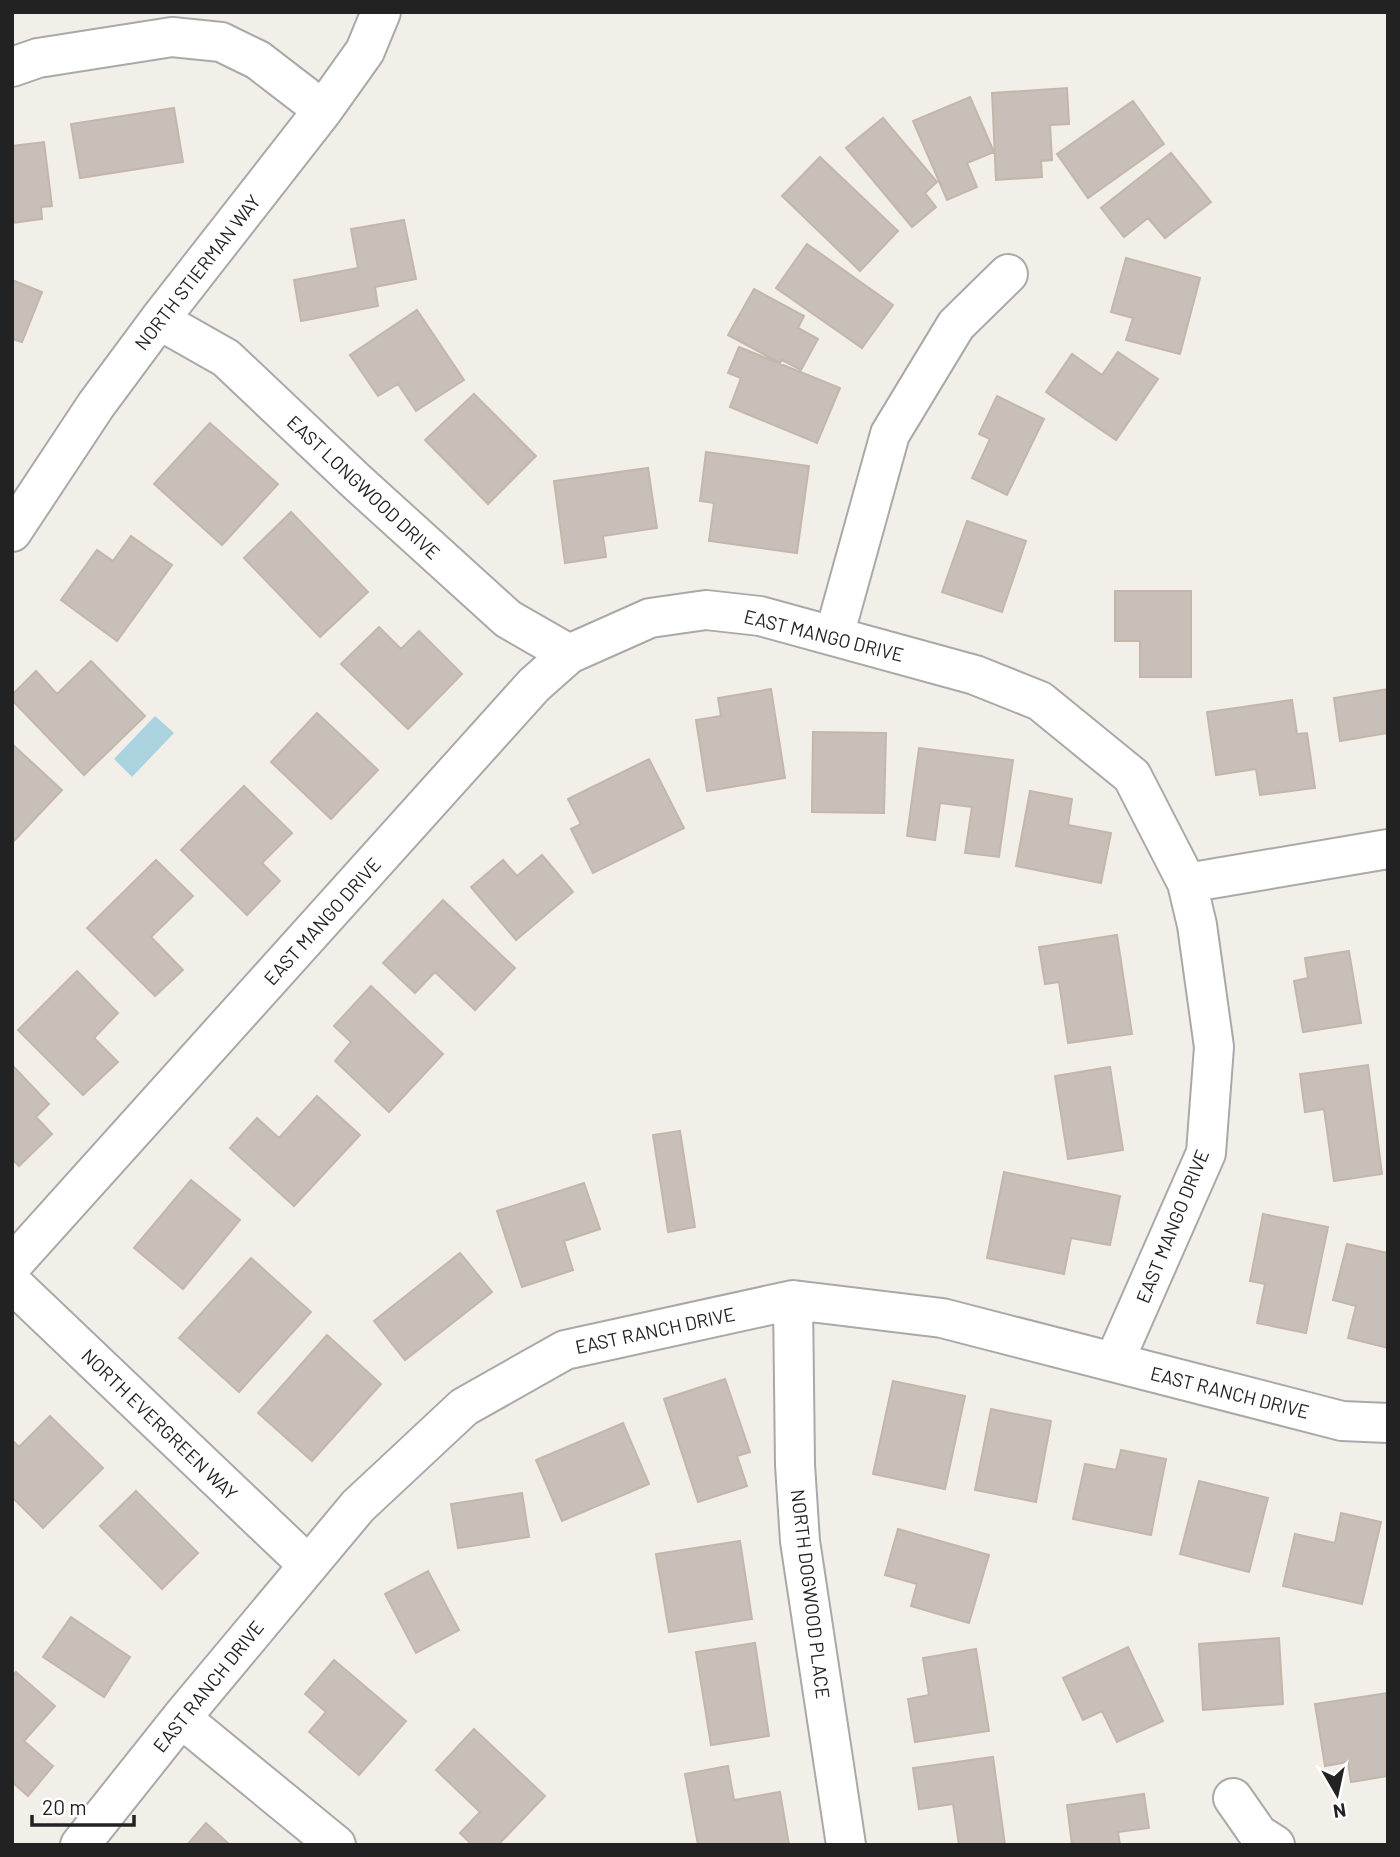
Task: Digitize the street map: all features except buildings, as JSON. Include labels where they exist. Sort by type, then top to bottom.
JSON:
[{"type":"street","name":"NORTH STIERMAN WAY","points":[[12,531],[96,405],[323,110],[365,51],[381,12]]},
{"type":"street","points":[[12,67],[38,58],[172,37],[221,42],[258,60],[323,110]]},
{"type":"street","points":[[834,636],[890,434],[956,325],[1008,274]]},
{"type":"street","name":"EAST LONGWOOD DRIVE","points":[[159,320],[226,358],[508,619],[569,654]]},
{"type":"street","name":"EAST MANGO DRIVE","points":[[12,1265],[534,685],[569,654],[650,618],[706,610],[760,616],[975,675],[1040,701],[1132,776],[1187,883],[1197,925],[1214,1047],[1206,1153],[1114,1363]]},
{"type":"street","points":[[1187,883],[1388,849]]},
{"type":"street","name":"NORTH EVERGREEN WAY","points":[[12,1283],[308,1565]]},
{"type":"street","name":"EAST RANCH DRIVE","points":[[80,1845],[181,1718],[358,1506],[464,1407],[565,1350],[793,1300],[942,1318],[1342,1421],[1388,1423]]},
{"type":"street","name":"NORTH DOGWOOD PLACE","points":[[793,1300],[795,1465],[800,1541],[846,1845]]},
{"type":"street","points":[[181,1718],[336,1845]]},
{"type":"street","points":[[1233,1798],[1258,1834],[1275,1845]]},
{"type":"water","points":[[155,716],[174,733],[132,777],[114,759]]}]
